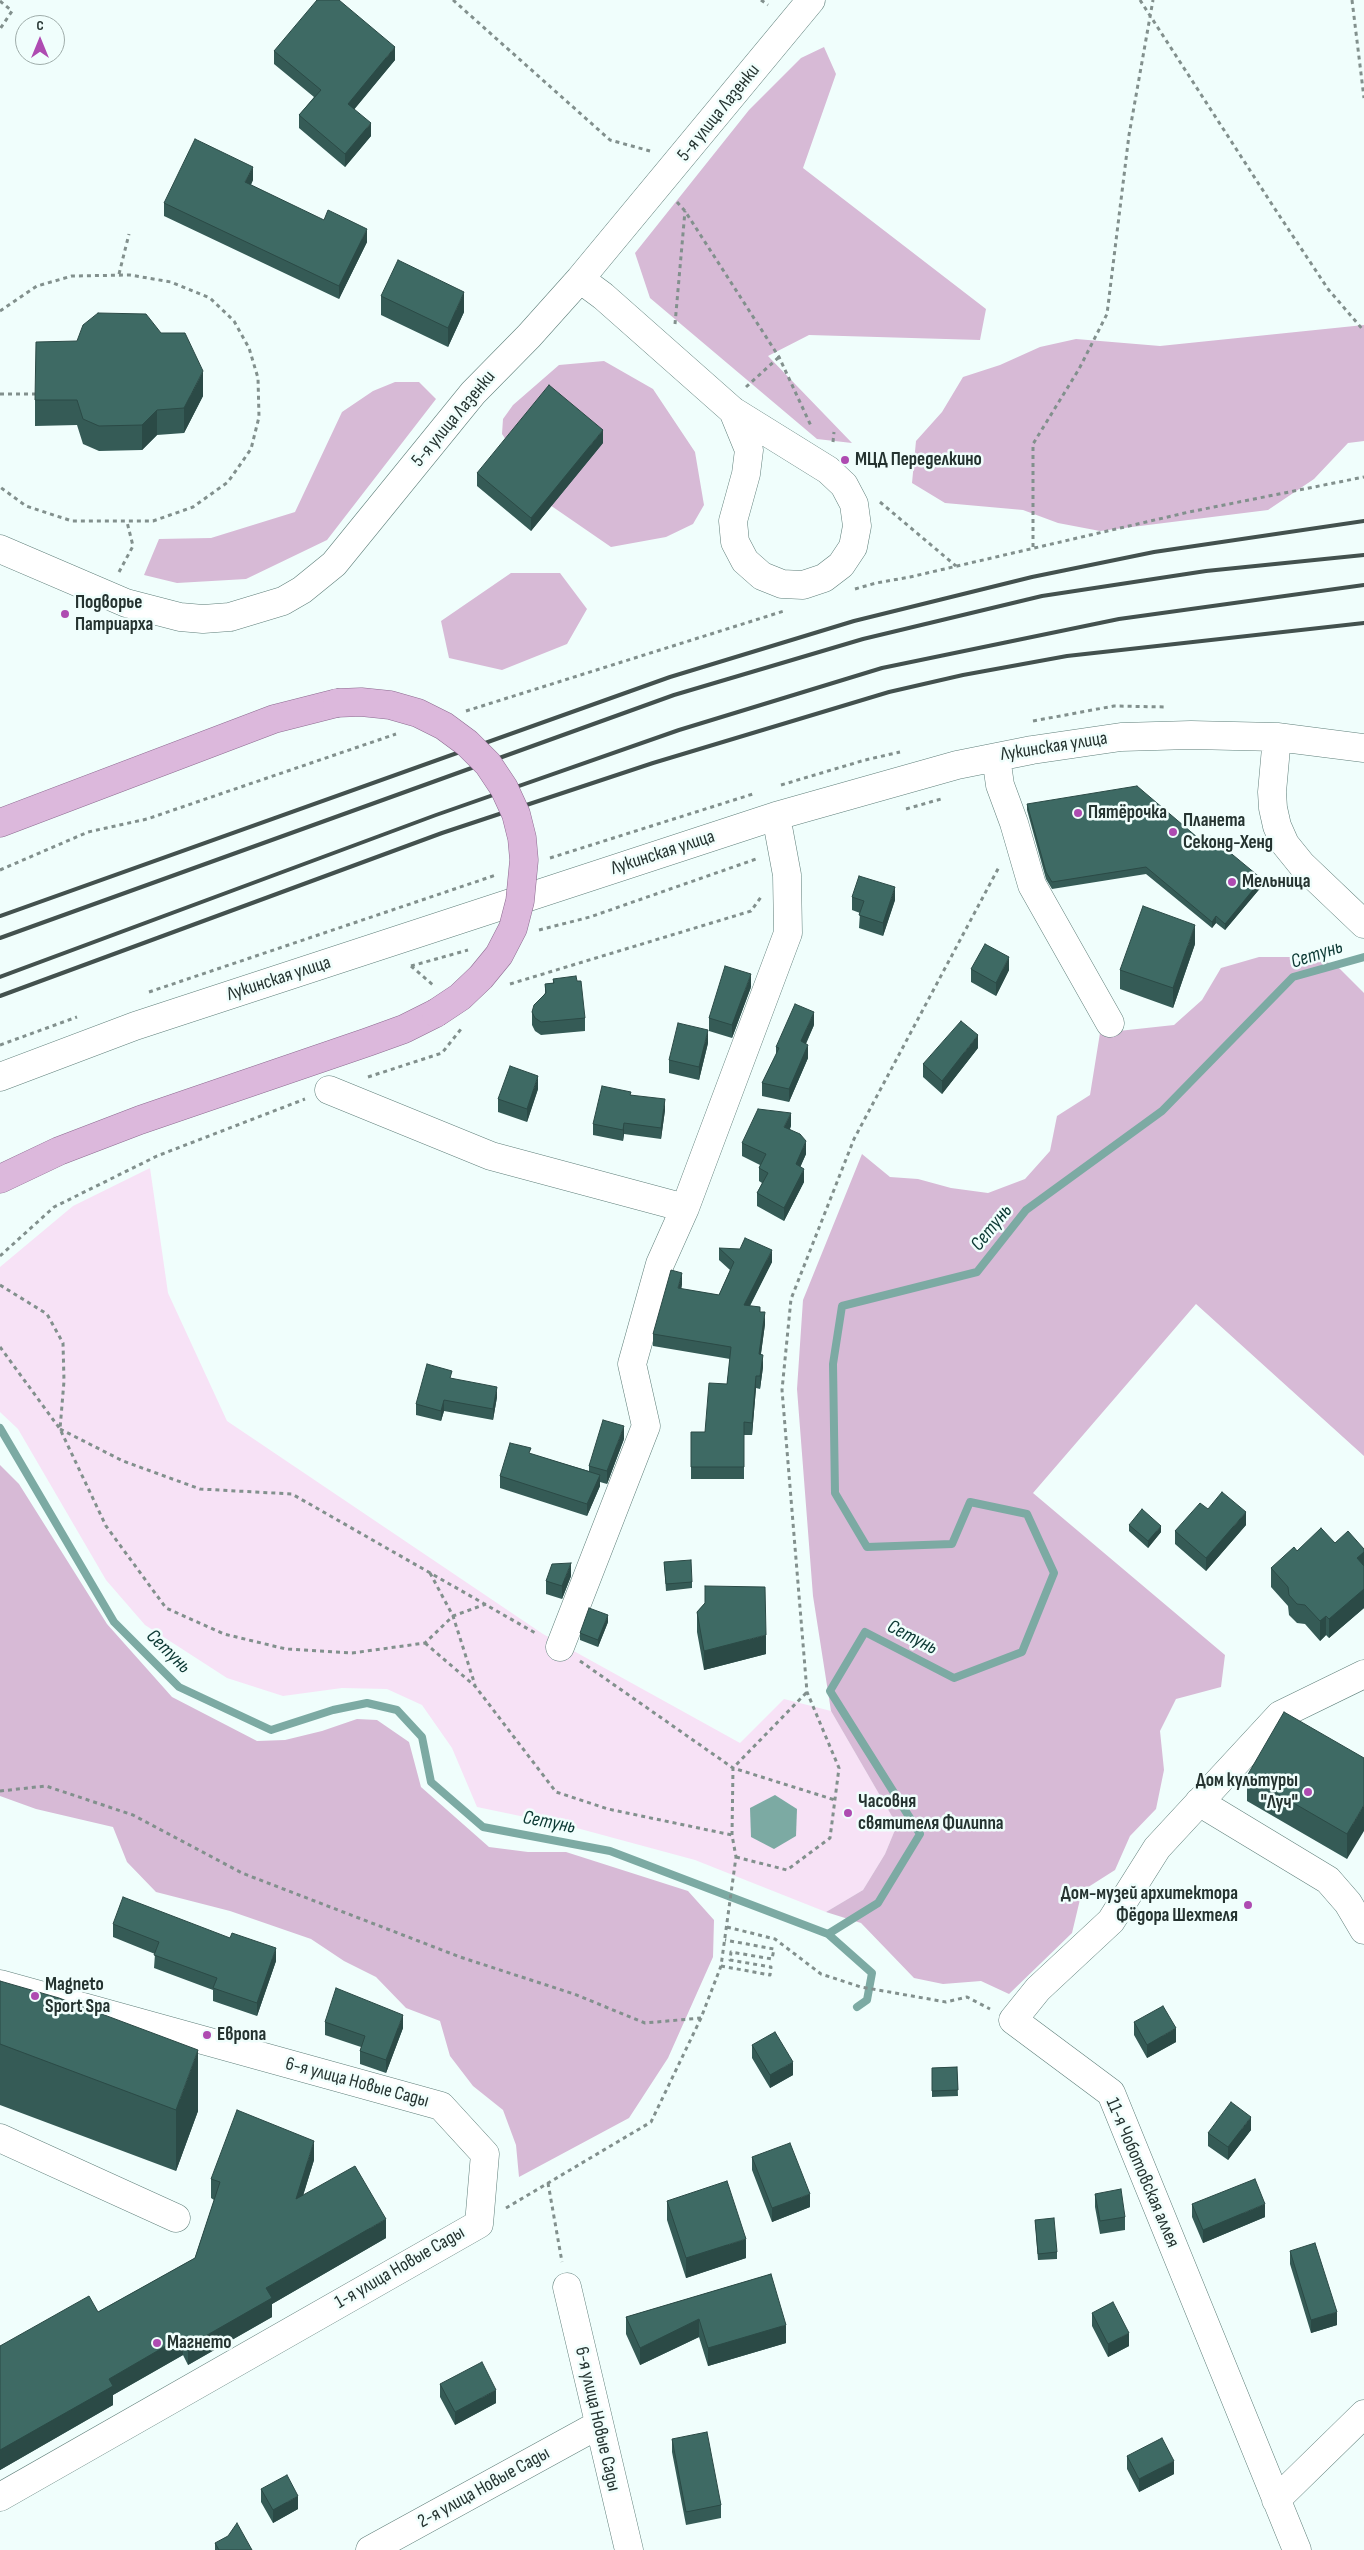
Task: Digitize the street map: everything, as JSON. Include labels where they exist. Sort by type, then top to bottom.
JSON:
[{"type":"main road","points":[[0,823],[274,719],[338,703],[361,702],[390,705],[418,713],[444,726],[467,743],[488,764],[504,788],[516,814],[522,838],[524,860],[520,901],[513,928],[499,955],[481,977],[460,997],[436,1013],[404,1029],[140,1120],[60,1151],[0,1179]]},
{"type":"street","name":"5-я улица Лазенки","points":[[0,549],[126,603],[180,617],[203,619],[230,617],[283,601],[302,590],[334,564],[473,393],[529,336],[580,279],[810,0]]},
{"type":"street","points":[[580,279],[736,402],[828,470],[844,485],[854,504],[858,526],[853,547],[841,565],[824,578],[803,585],[782,584],[762,576],[746,562],[735,542],[733,521],[746,474],[749,450],[736,402]]},
{"type":"street","name":"Лукинская улица","points":[[0,1077],[135,1026],[776,816],[931,772],[996,757],[1122,736],[1277,737],[1359,752]]},
{"type":"street","points":[[1277,737],[1272,792],[1277,826],[1285,844],[1302,865],[1364,924]]},
{"type":"street","points":[[996,757],[1000,785],[1014,823],[1032,885],[1110,1023]]},
{"type":"street","points":[[560,1647],[646,1426],[632,1364],[660,1264],[685,1208],[788,934],[787,875],[776,816]]},
{"type":"street","points":[[1338,900],[1364,893]]},
{"type":"street","points":[[329,1090],[491,1156],[685,1208]]},
{"type":"street","name":"11-я Чоботовская аллея","points":[[1297,2550],[1110,2093],[1013,2020],[1038,1989],[1112,1920],[1157,1848],[1280,1714],[1364,1674]]},
{"type":"street","points":[[1199,1802],[1328,1880],[1348,1903],[1364,1930]]},
{"type":"street","name":"6-я улица Новые Сады","points":[[0,1984],[441,2106],[484,2154],[479,2224]]},
{"type":"street","points":[[0,2138],[176,2218]]},
{"type":"street","name":"1-я улица Новые Сады","points":[[0,2497],[479,2224]]},
{"type":"street","name":"6-я улица Новые Сады","points":[[567,2287],[629,2550]]},
{"type":"street","points":[[1276,2500],[1364,2414]]},
{"type":"street","name":"2-я улица Новые Сады","points":[[370,2550],[598,2425]]},
{"type":"path","points":[[453,0],[610,140],[650,151]]},
{"type":"path","points":[[761,0],[768,4]]},
{"type":"path","points":[[1140,0],[1272,206],[1328,289],[1364,331]]},
{"type":"path","points":[[1033,548],[1033,444],[1079,369],[1107,314],[1129,135],[1153,0]]},
{"type":"path","points":[[1352,0],[1364,98]]},
{"type":"path","points":[[0,1],[12,11],[0,29]]},
{"type":"path","points":[[672,196],[686,211],[779,357],[814,434]]},
{"type":"path","points":[[675,325],[686,211]]},
{"type":"path","points":[[118,274],[129,234]]},
{"type":"path","points":[[0,311],[37,286],[72,276],[118,274],[170,282],[210,298],[234,321],[249,348],[258,378],[259,417],[251,449],[228,482],[193,507],[153,521],[72,521],[26,506],[0,487]]},
{"type":"path","points":[[736,402],[779,357]]},
{"type":"path","points":[[0,394],[35,394]]},
{"type":"path","points":[[849,591],[876,582],[956,566],[1189,512],[1364,477]]},
{"type":"path","points":[[877,499],[956,566]]},
{"type":"path","points":[[118,575],[133,546],[127,522]]},
{"type":"path","points":[[897,811],[942,799]]},
{"type":"path","points":[[533,932],[617,907],[762,857],[782,846]]},
{"type":"path","points":[[736,1857],[788,1870],[830,1838],[839,1768],[807,1692],[782,1390],[791,1299],[854,1139],[1002,861]]},
{"type":"path","points":[[411,966],[477,948]]},
{"type":"path","points":[[0,1285],[47,1314],[63,1343],[64,1380],[60,1429]]},
{"type":"path","points":[[0,1347],[60,1429],[106,1526],[166,1608],[224,1634],[286,1649],[352,1653],[424,1643],[453,1616],[486,1604]]},
{"type":"path","points":[[60,1429],[123,1461],[200,1489],[292,1494],[560,1647],[733,1768],[835,1800]]},
{"type":"path","points":[[430,1572],[453,1616],[475,1686]]},
{"type":"path","points":[[424,1643],[475,1686],[556,1792],[608,1810],[732,1835]]},
{"type":"path","points":[[733,1768],[807,1692]]},
{"type":"path","name":"1-я улица Новые Сады","points":[[479,2224],[651,2122],[701,2018],[721,1966],[736,1857],[732,1835],[733,1768]]},
{"type":"path","points":[[0,1791],[46,1786],[133,1815],[242,1874],[451,1954],[574,1994],[645,2023],[701,2018]]},
{"type":"path","points":[[727,1927],[775,1939],[821,1974],[878,1991],[946,2002],[967,1997]]},
{"type":"path","points":[[721,1966],[770,1975],[771,1967],[730,1960],[731,1952],[772,1958],[774,1949],[725,1940]]},
{"type":"path","points":[[548,2183],[556,2236],[567,2287]]},
{"type":"shaded area","points":[[824,47],[836,74],[803,168],[986,309],[980,340],[809,335],[768,356],[852,443],[817,439],[650,298],[635,253],[749,110],[801,58]]},
{"type":"shaded area","points":[[1364,325],[1364,441],[1348,443],[1314,479],[1268,510],[1100,531],[1058,523],[1023,510],[945,503],[912,483],[916,441],[942,412],[963,377],[1000,365],[1040,347],[1076,339],[1160,346]]},
{"type":"shaded area","points":[[604,361],[653,389],[695,452],[704,505],[693,524],[666,537],[611,547],[550,505],[502,434],[503,419],[513,405],[559,365]]},
{"type":"shaded area","points":[[395,382],[419,382],[436,399],[327,540],[246,579],[177,583],[144,575],[159,539],[211,538],[295,512],[342,412],[373,391]]},
{"type":"shaded area","points":[[511,573],[560,573],[587,609],[567,644],[502,670],[449,658],[441,621]]},
{"type":"shaded area","points":[[1259,957],[1298,957],[1335,964],[1364,993],[1364,1456],[1196,1304],[1033,1493],[1225,1655],[1221,1687],[1176,1699],[1160,1731],[1164,1770],[1156,1809],[1130,1836],[1115,1870],[1082,1891],[1072,1933],[1009,1994],[981,1981],[943,1984],[914,1978],[861,1923],[826,1912],[863,1890],[885,1854],[897,1825],[831,1711],[813,1596],[797,1389],[803,1300],[862,1154],[890,1177],[918,1179],[951,1188],[988,1193],[1025,1179],[1050,1151],[1057,1116],[1090,1095],[1100,1033],[1174,1025],[1202,1000],[1221,968]]},
{"type":"shaded area","points":[[150,1168],[168,1293],[227,1421],[543,1634],[740,1743],[784,1699],[831,1711],[897,1825],[885,1854],[863,1890],[826,1912],[695,1860],[573,1827],[477,1807],[452,1748],[422,1705],[387,1689],[342,1688],[283,1696],[227,1678],[145,1625],[106,1580],[18,1429],[0,1412],[0,1267],[73,1206]]},
{"type":"shaded area","points":[[0,1465],[19,1484],[107,1624],[172,1697],[257,1741],[285,1740],[322,1731],[357,1719],[377,1720],[409,1742],[421,1787],[489,1847],[528,1852],[566,1852],[688,1891],[714,1920],[713,1957],[668,2058],[629,2118],[519,2177],[516,2145],[503,2110],[473,2086],[450,2056],[440,2021],[406,2008],[376,1977],[344,1961],[311,1939],[230,1911],[156,1892],[127,1862],[113,1827],[36,1809],[0,1796]]},
{"type":"shaded area","points":[[775,1795],[797,1809],[796,1836],[774,1849],[751,1837],[750,1808]]},
{"type":"building","points":[[317,0],[339,0],[395,47],[348,104],[371,123],[345,154],[299,115],[321,90],[274,51]]},
{"type":"building","points":[[195,139],[253,167],[245,182],[324,220],[328,210],[367,229],[339,286],[164,203]]},
{"type":"building","points":[[398,260],[464,292],[448,328],[381,296]]},
{"type":"building","points":[[98,313],[146,314],[161,333],[185,333],[203,371],[184,408],[157,410],[142,425],[99,426],[83,419],[77,400],[35,400],[36,342],[77,341],[83,325]]},
{"type":"building","points":[[549,385],[603,430],[531,518],[477,473]]},
{"type":"building","points":[[1137,786],[1204,843],[1210,836],[1262,879],[1225,924],[1216,916],[1212,922],[1146,867],[1052,882],[1046,872],[1027,804]]},
{"type":"building","points":[[859,876],[895,887],[883,923],[859,915],[864,901],[852,897]]},
{"type":"building","points":[[1143,906],[1195,925],[1173,988],[1120,970]]},
{"type":"building","points":[[985,944],[1009,957],[996,983],[971,969]]},
{"type":"building","points":[[725,966],[751,974],[732,1025],[709,1018]]},
{"type":"building","points":[[576,976],[577,981],[581,981],[585,1018],[541,1022],[535,1018],[532,1012],[534,1005],[546,993],[545,984],[554,983],[553,979]]},
{"type":"building","points":[[795,1004],[814,1012],[801,1041],[808,1045],[789,1089],[762,1083],[779,1048],[776,1047]]},
{"type":"building","points":[[961,1021],[978,1035],[942,1081],[923,1064]]},
{"type":"building","points":[[678,1023],[708,1030],[699,1067],[669,1060]]},
{"type":"building","points":[[510,1066],[538,1076],[527,1109],[498,1099]]},
{"type":"building","points":[[602,1086],[631,1092],[630,1095],[665,1099],[661,1128],[624,1123],[623,1130],[593,1124]]},
{"type":"building","points":[[758,1109],[791,1113],[784,1127],[800,1134],[806,1141],[796,1164],[804,1169],[784,1208],[757,1193],[768,1173],[759,1168],[766,1154],[742,1143]]},
{"type":"building","points":[[745,1238],[772,1250],[744,1305],[760,1307],[760,1312],[765,1312],[759,1354],[763,1355],[760,1376],[756,1376],[752,1423],[744,1422],[744,1467],[691,1467],[691,1432],[705,1432],[709,1383],[727,1384],[731,1347],[653,1334],[671,1270],[682,1273],[678,1288],[719,1295],[734,1262],[719,1248],[740,1249]]},
{"type":"building","points":[[427,1364],[452,1371],[450,1378],[497,1387],[493,1409],[444,1400],[441,1411],[416,1404]]},
{"type":"building","points":[[603,1420],[624,1426],[607,1471],[589,1466]]},
{"type":"building","points":[[510,1443],[531,1448],[529,1453],[600,1475],[587,1504],[500,1476]]},
{"type":"building","points":[[1222,1492],[1246,1512],[1206,1558],[1175,1531],[1200,1503],[1208,1509]]},
{"type":"building","points":[[1142,1509],[1161,1526],[1148,1541],[1129,1525]]},
{"type":"building","points":[[1321,1528],[1335,1543],[1348,1531],[1364,1549],[1364,1552],[1357,1558],[1364,1566],[1364,1589],[1329,1619],[1326,1616],[1320,1621],[1305,1605],[1297,1604],[1289,1595],[1288,1587],[1271,1568],[1294,1547],[1297,1551]]},
{"type":"building","points":[[691,1560],[692,1582],[666,1584],[664,1562]]},
{"type":"building","points":[[571,1563],[562,1586],[546,1581],[552,1564]]},
{"type":"building","points":[[705,1586],[765,1587],[766,1635],[704,1651],[697,1612],[705,1603]]},
{"type":"building","points":[[589,1608],[608,1615],[598,1640],[580,1633]]},
{"type":"building","name":"Дом культуры \"Луч\"","points":[[1284,1712],[1364,1758],[1364,1805],[1347,1834],[1247,1776]]},
{"type":"building","points":[[123,1897],[230,1938],[232,1933],[276,1948],[257,2003],[213,1988],[217,1978],[154,1955],[159,1942],[113,1924]]},
{"type":"building","points":[[0,1981],[59,1998],[198,2050],[176,2110],[0,2044]]},
{"type":"building","points":[[336,1988],[403,2015],[386,2060],[360,2051],[365,2036],[325,2022]]},
{"type":"building","points":[[1163,2006],[1176,2028],[1147,2045],[1134,2022]]},
{"type":"building","points":[[775,2032],[793,2062],[770,2075],[752,2045]]},
{"type":"building","points":[[957,2067],[958,2090],[932,2091],[932,2068]]},
{"type":"building","points":[[1231,2102],[1251,2117],[1228,2147],[1208,2133]]},
{"type":"building","points":[[237,2110],[314,2141],[296,2199],[355,2166],[386,2219],[266,2288],[272,2298],[188,2346],[183,2336],[109,2379],[113,2386],[0,2450],[0,2346],[89,2296],[98,2312],[195,2258],[220,2182],[211,2179]]},
{"type":"building","points":[[790,2143],[810,2194],[772,2208],[752,2157]]},
{"type":"building","points":[[1255,2179],[1265,2204],[1203,2230],[1192,2204]]},
{"type":"building","points":[[727,2181],[746,2239],[686,2258],[667,2201]]},
{"type":"building","points":[[1121,2189],[1125,2217],[1100,2221],[1095,2194]]},
{"type":"building","points":[[1054,2218],[1057,2252],[1038,2254],[1035,2220]]},
{"type":"building","points":[[1315,2243],[1337,2312],[1311,2320],[1290,2251]]},
{"type":"building","points":[[771,2274],[786,2325],[708,2348],[699,2319],[640,2348],[626,2317]]},
{"type":"building","points":[[1113,2302],[1129,2333],[1108,2344],[1092,2313]]},
{"type":"building","points":[[482,2362],[496,2390],[455,2412],[440,2384]]},
{"type":"building","points":[[707,2432],[721,2505],[686,2512],[672,2439]]},
{"type":"building","points":[[1162,2438],[1174,2461],[1139,2479],[1127,2456]]},
{"type":"building","points":[[287,2475],[298,2496],[273,2510],[261,2489]]},
{"type":"building","points":[[237,2523],[252,2550],[219,2550],[215,2543],[228,2536]]},
{"type":"waterway","name":"Сетунь","points":[[0,1428],[114,1622],[179,1687],[271,1730],[333,1710],[367,1703],[397,1710],[422,1737],[431,1782],[483,1827],[610,1851],[828,1934],[878,1903],[920,1834],[830,1691],[865,1632],[954,1678],[1022,1652],[1054,1573],[1027,1514],[970,1502],[952,1544],[867,1547],[835,1493],[833,1364],[842,1306],[977,1272],[1026,1210],[1162,1111],[1293,977],[1364,957]]},
{"type":"waterway","points":[[828,1934],[872,1973],[867,2000],[857,2007]]},
{"type":"railway","points":[[0,916],[670,677],[854,621],[1032,577],[1154,552],[1364,521]]},
{"type":"railway","points":[[0,938],[674,695],[863,639],[1042,596],[1206,571],[1364,555]]},
{"type":"railway","points":[[0,977],[436,815],[679,730],[882,668],[1119,619],[1364,585]]},
{"type":"railway","points":[[0,996],[442,833],[653,763],[889,692],[963,675],[1067,656],[1364,623]]},
{"type":"place","name":"МЦД Переделкино","points":[[845,460]]},
{"type":"place","name":"Подворье Патриарха","points":[[65,614]]},
{"type":"place","name":"Пятёрочка","points":[[1078,813]]},
{"type":"place","name":"Планета Секонд-Хенд","points":[[1173,832]]},
{"type":"place","name":"Мельница","points":[[1232,882]]},
{"type":"place","name":"Дом культуры \"Луч\"","points":[[1308,1792]]},
{"type":"place","name":"Часовня святителя Филиппа","points":[[848,1813]]},
{"type":"place","name":"Дом-музей архитектора Фёдора Шехтеля","points":[[1248,1905]]},
{"type":"place","name":"Magneto Sport Spa","points":[[35,1996]]},
{"type":"place","name":"Европа","points":[[207,2035]]},
{"type":"place","name":"Магнето","points":[[157,2343]]}]
